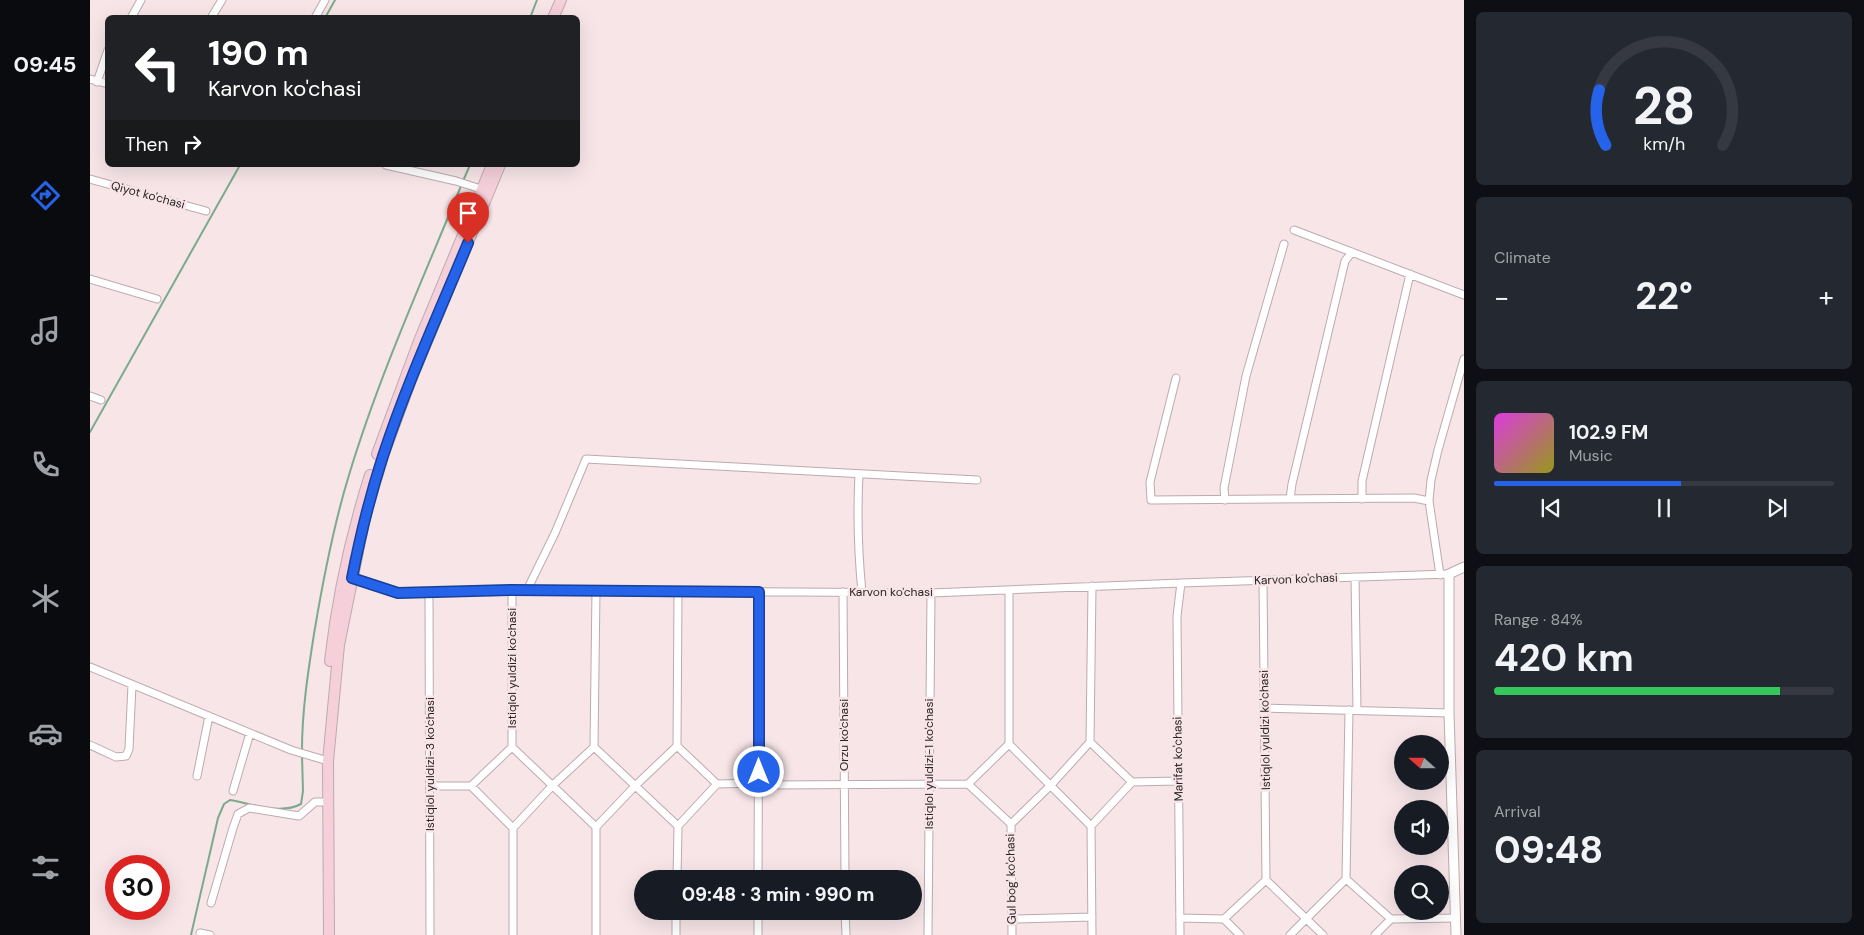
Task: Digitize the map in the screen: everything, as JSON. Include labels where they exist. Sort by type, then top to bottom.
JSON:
[{"type":"main road","points":[[554,15],[560,0]]},
{"type":"main road","points":[[562,15],[568,0]]},
{"type":"main road","points":[[486,190],[492,167]]},
{"type":"main road","points":[[323,935],[323,802],[325,760],[348,577],[383,456],[486,190],[499,167]]},
{"type":"main road","points":[[325,760],[329,935]]},
{"type":"street","points":[[133,15],[141,0]]},
{"type":"street","points":[[213,15],[222,0]]},
{"type":"street","points":[[317,15],[325,0]]},
{"type":"street","points":[[94,81],[105,57]]},
{"type":"street","points":[[395,167],[486,190]]},
{"type":"street","name":"Qiyot ko'chasi","points":[[90,179],[206,211]]},
{"type":"street","points":[[1294,230],[1464,295]]},
{"type":"street","points":[[1225,500],[1224,488],[1246,376],[1284,244]]},
{"type":"street","points":[[1290,499],[1345,261],[1352,252]]},
{"type":"street","points":[[1362,499],[1362,481],[1410,274]]},
{"type":"street","points":[[90,279],[157,299]]},
{"type":"street","points":[[1456,935],[1445,574],[1429,501],[1438,450],[1464,359]]},
{"type":"street","points":[[1176,378],[1150,482],[1151,500],[1414,498],[1429,501]]},
{"type":"street","points":[[90,396],[101,400]]},
{"type":"street","points":[[527,590],[555,533],[586,458],[977,480]]},
{"type":"street","points":[[859,474],[857,549],[862,592]]},
{"type":"street","name":"Karvon ko'chasi","points":[[348,577],[398,593],[512,590],[931,593],[1181,582],[1445,574],[1464,567]]},
{"type":"street","points":[[1355,577],[1358,710]]},
{"type":"street","name":"Istiqlol yuldizi ko'chasi","points":[[1263,580],[1266,880]]},
{"type":"street","name":"Marifat ko'chasi","points":[[1180,935],[1177,616],[1181,582]]},
{"type":"street","points":[[677,746],[717,784],[968,784],[1010,824],[1051,785],[1090,742],[1092,586]]},
{"type":"street","name":"Istiqlol yuldizi ko'chasi","points":[[512,590],[512,747]]},
{"type":"street","points":[[596,590],[594,748],[678,826]]},
{"type":"street","points":[[1009,590],[1009,744],[1091,826]]},
{"type":"street","points":[[596,935],[596,827],[677,746],[678,591]]},
{"type":"street","points":[[758,870],[759,592]]},
{"type":"street","name":"Orzu ko'chasi","points":[[843,592],[845,870]]},
{"type":"street","name":"Istiqlol yuldizi-3 ko'chasi","points":[[429,593],[430,935]]},
{"type":"street","name":"Istiqlol yuldizi-1 ko'chasi","points":[[928,935],[931,593]]},
{"type":"street","points":[[90,667],[291,750],[325,760]]},
{"type":"street","points":[[90,745],[116,757],[126,756],[129,749],[132,684]]},
{"type":"street","points":[[1265,708],[1449,713]]},
{"type":"street","points":[[1290,935],[1346,879],[1348,710]]},
{"type":"street","points":[[197,776],[209,716]]},
{"type":"street","points":[[233,791],[250,733]]},
{"type":"street","points":[[1090,742],[1132,782],[1178,781]]},
{"type":"street","points":[[968,784],[1009,744]]},
{"type":"street","points":[[430,786],[471,786],[512,747],[596,827]]},
{"type":"street","points":[[513,935],[513,828],[553,785],[594,748]]},
{"type":"street","points":[[1092,935],[1091,826],[1132,782]]},
{"type":"street","points":[[677,870],[678,826],[717,784]]},
{"type":"street","points":[[471,786],[513,828]]},
{"type":"street","points":[[210,903],[232,828],[238,814],[249,808],[299,816],[315,802],[323,802]]},
{"type":"street","name":"Gul bog' ko'chasi","points":[[1010,824],[1012,935]]},
{"type":"street","points":[[1346,879],[1390,920]]},
{"type":"street","points":[[1224,919],[1266,880],[1323,935]]},
{"type":"street","points":[[1012,919],[1092,917]]},
{"type":"street","points":[[1180,918],[1224,919],[1240,935]]},
{"type":"street","points":[[1375,935],[1390,920],[1456,918]]},
{"type":"street","points":[[676,920],[676,935]]},
{"type":"street","points":[[758,920],[758,935]]},
{"type":"street","points":[[846,920],[846,935]]},
{"type":"street","points":[[200,933],[210,935]]},
{"type":"waterway","points":[[327,15],[335,0]]},
{"type":"waterway","points":[[531,15],[537,0]]},
{"type":"waterway","points":[[90,432],[239,167]]},
{"type":"waterway","points":[[463,181],[469,167]]},
{"type":"waterway","points":[[302,750],[304,706],[314,634],[329,554],[343,495],[387,365],[461,186]]},
{"type":"waterway","points":[[191,935],[218,818],[224,804],[230,800],[275,809],[284,809],[301,804],[303,791],[302,755]]},
{"type":"route","points":[[468,243],[411,380],[383,456],[365,517],[352,578],[398,593],[512,590],[759,592],[759,772]]}]
